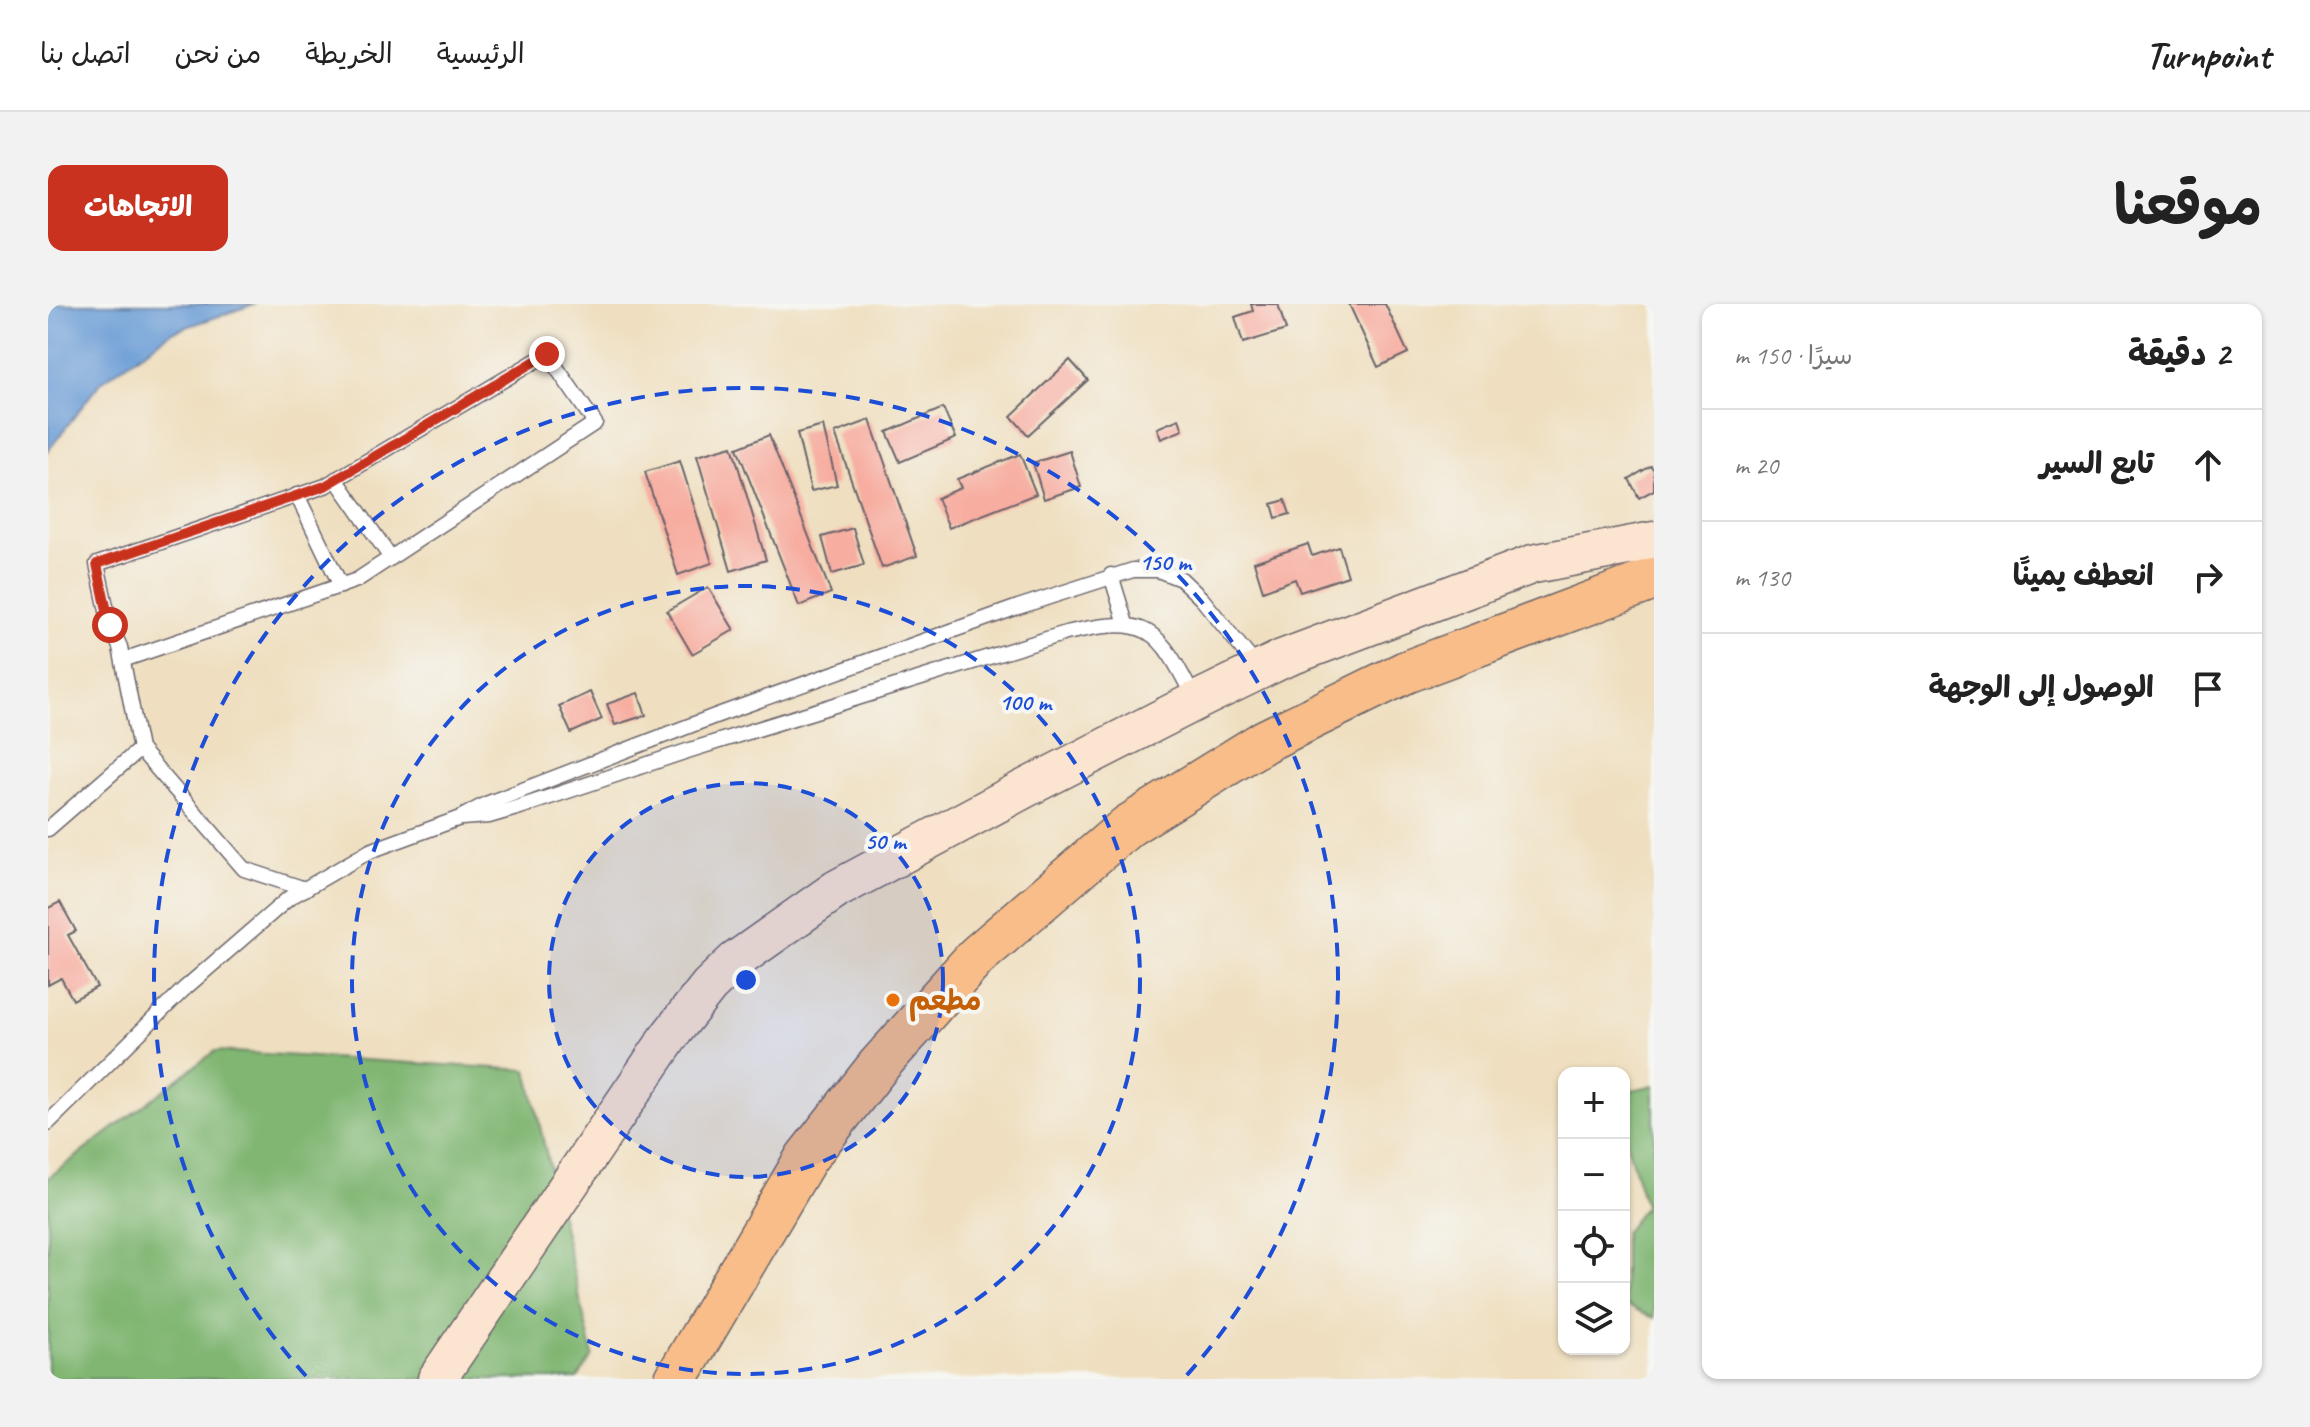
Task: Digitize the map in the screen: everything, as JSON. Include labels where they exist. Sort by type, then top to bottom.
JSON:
[{"type":"main road","points":[[676,1379],[806,1158],[879,1065],[977,956],[1128,826],[1265,741],[1406,672],[1654,579]]},
{"type":"street","points":[[437,1379],[671,1034],[709,986],[735,961],[837,889],[1024,789],[1260,670],[1407,610],[1533,564],[1654,541]]},
{"type":"street","points":[[1533,564],[1589,569],[1608,596]]},
{"type":"lane","points":[[123,660],[357,580],[595,423],[547,354],[325,486],[97,564],[110,625],[120,647],[140,749],[244,869],[305,889]]},
{"type":"lane","points":[[336,479],[391,558]]},
{"type":"lane","points":[[297,495],[341,586]]},
{"type":"lane","points":[[48,1123],[184,989],[289,898],[370,851],[715,716],[1111,575],[1145,569],[1158,570],[1181,579],[1202,599],[1260,670]]},
{"type":"lane","points":[[1111,575],[1126,624]]},
{"type":"lane","points":[[460,818],[489,816],[520,807],[684,752],[1066,633],[1101,625],[1126,624],[1143,628],[1158,637],[1173,656],[1196,701]]},
{"type":"lane","points":[[48,829],[140,749]]},
{"type":"green space","points":[[215,1051],[527,1070],[593,1356],[577,1379],[48,1379],[48,1178]]},
{"type":"green space","points":[[1654,1085],[1654,1318],[1630,1307],[1630,1225],[1645,1206],[1630,1155],[1630,1091]]},
{"type":"water","points":[[48,304],[255,304],[172,332],[100,383],[48,451]]},
{"type":"building","points":[[1251,304],[1278,304],[1286,330],[1243,343],[1235,317],[1253,311]]},
{"type":"building","points":[[1349,304],[1385,304],[1408,353],[1378,367]]},
{"type":"building","points":[[1070,360],[1088,380],[1028,435],[1011,416]]},
{"type":"building","points":[[943,408],[956,438],[900,462],[887,432]]},
{"type":"building","points":[[1179,419],[1183,430],[1161,439],[1157,428]]},
{"type":"building","points":[[870,420],[917,556],[882,568],[835,433]]},
{"type":"building","points":[[823,426],[837,485],[811,491],[797,433]]},
{"type":"building","points":[[769,435],[831,593],[799,606],[737,448]]},
{"type":"building","points":[[732,446],[766,560],[731,571],[697,456]]},
{"type":"building","points":[[1070,451],[1081,487],[1044,499],[1033,463]]},
{"type":"building","points":[[1020,454],[1036,494],[949,528],[937,498],[961,488],[957,479]]},
{"type":"building","points":[[680,461],[712,563],[678,575],[645,472]]},
{"type":"building","points":[[1651,466],[1654,470],[1654,490],[1639,498],[1629,479]]},
{"type":"building","points":[[1285,500],[1290,514],[1276,518],[1272,504]]},
{"type":"building","points":[[853,528],[864,565],[832,574],[822,537]]},
{"type":"building","points":[[1308,544],[1312,556],[1339,547],[1348,576],[1300,592],[1295,579],[1263,591],[1254,562]]},
{"type":"building","points":[[708,587],[734,630],[692,654],[667,611]]},
{"type":"building","points":[[590,692],[602,719],[571,733],[559,706]]},
{"type":"building","points":[[638,693],[646,715],[615,725],[607,704]]},
{"type":"building","points":[[60,902],[76,931],[68,935],[97,987],[73,1000],[61,978],[48,985],[48,908]]},
{"type":"place","name":"مطعم","points":[[893,1000]]},
{"type":"route","points":[[110,625],[97,564],[325,486],[547,354]]}]
